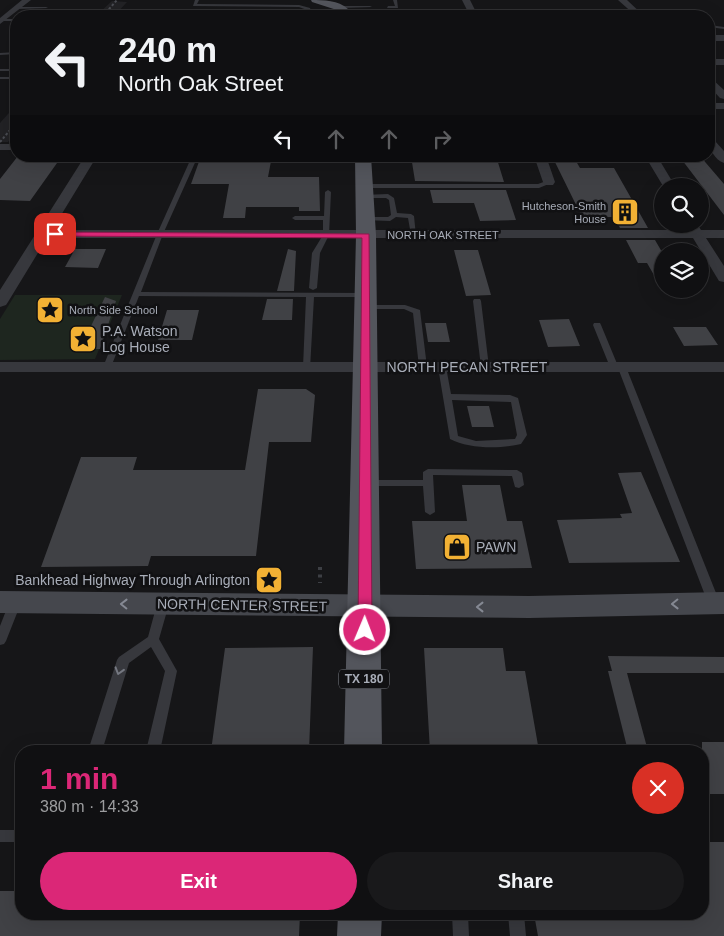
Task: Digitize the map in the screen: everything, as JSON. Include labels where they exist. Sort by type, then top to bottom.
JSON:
[{"type":"main road","points":[[316,0],[343,8]]},
{"type":"main road","name":"TX 180","points":[[363,745],[366,368],[364,162]]},
{"type":"main road","name":"NORTH CENTER STREET","points":[[8,602],[365,607],[529,607],[719,603]]},
{"type":"main road","points":[[359,936],[360,920]]},
{"type":"street","points":[[14,10],[27,0]]},
{"type":"street","points":[[622,0],[633,10]]},
{"type":"street","points":[[715,87],[724,96]]},
{"type":"street","points":[[715,149],[724,159]]},
{"type":"street","points":[[0,302],[87,162]]},
{"type":"street","points":[[542,162],[549,182]]},
{"type":"street","points":[[655,162],[664,178]]},
{"type":"street","name":"NORTH OAK STREET","points":[[43,234],[326,235],[365,209],[414,235],[654,230]]},
{"type":"street","name":"NORTH OAK STREET","points":[[709,232],[724,234]]},
{"type":"street","points":[[696,233],[724,278]]},
{"type":"street","name":"NORTH PECAN STREET","points":[[0,367],[724,367]]},
{"type":"lane","points":[[197,0],[194,5],[293,5],[309,10]]},
{"type":"lane","points":[[388,5],[397,7],[396,2]]},
{"type":"lane","points":[[343,8],[368,5]]},
{"type":"lane","points":[[17,8],[46,8]]},
{"type":"lane","points":[[107,367],[160,234],[191,162]]},
{"type":"lane","points":[[365,209],[539,186],[549,182]]},
{"type":"lane","points":[[307,367],[311,291],[316,253],[326,235],[328,192]]},
{"type":"lane","points":[[365,209],[388,196],[392,199],[394,215]]},
{"type":"lane","points":[[365,209],[390,218],[394,215],[412,216],[414,235]]},
{"type":"lane","points":[[295,218],[326,218]]},
{"type":"lane","points":[[136,294],[311,291],[405,307],[418,312],[423,368]]},
{"type":"lane","points":[[477,301],[485,367]]},
{"type":"lane","points":[[597,325],[618,367],[719,603]]},
{"type":"lane","points":[[442,367],[446,397],[453,437],[459,441],[474,443],[518,442],[522,435],[515,400],[510,398],[446,397]]},
{"type":"lane","points":[[430,512],[428,472],[517,473],[519,485]]},
{"type":"lane","points":[[365,483],[428,483]]},
{"type":"lane","points":[[0,641],[8,602]]},
{"type":"lane","points":[[97,745],[123,660],[153,639],[163,604]]},
{"type":"lane","points":[[153,639],[171,671],[154,745]]},
{"type":"lane","points":[[0,836],[15,836]]},
{"type":"lane","points":[[461,920],[462,936]]},
{"type":"lane","points":[[517,920],[518,936]]},
{"type":"path","points":[[320,567],[320,583]]},
{"type":"shaded area","points":[[112,1],[127,2],[120,10],[102,10]]},
{"type":"shaded area","points":[[10,112],[10,140],[8,142],[0,142],[0,123]]},
{"type":"shaded area","points":[[15,295],[122,295],[95,359],[0,360],[0,319]]},
{"type":"building","points":[[13,162],[58,162],[30,201],[0,200],[0,179]]},
{"type":"building","points":[[199,162],[271,162],[268,177],[319,177],[320,211],[299,211],[299,207],[246,207],[245,218],[223,218],[229,184],[191,184]]},
{"type":"building","points":[[412,162],[498,162],[504,182],[415,181]]},
{"type":"building","points":[[555,162],[576,162],[580,168],[614,168],[648,228],[620,228],[614,217],[582,217]]},
{"type":"building","points":[[684,162],[705,162],[724,184],[724,215],[709,195],[709,178],[696,178]]},
{"type":"building","points":[[430,190],[506,190],[516,220],[480,221],[474,203],[433,203]]},
{"type":"building","points":[[626,240],[655,240],[657,243],[654,243],[654,275],[647,263],[638,263]]},
{"type":"building","points":[[75,249],[106,249],[98,268],[65,267]]},
{"type":"building","points":[[288,249],[296,251],[294,291],[277,291]]},
{"type":"building","points":[[454,250],[478,250],[491,295],[466,296]]},
{"type":"building","points":[[105,297],[116,301],[100,349],[80,349]]},
{"type":"building","points":[[267,299],[293,299],[292,320],[262,320]]},
{"type":"building","points":[[167,310],[199,310],[192,340],[158,340]]},
{"type":"building","points":[[569,319],[580,346],[548,347],[539,320]]},
{"type":"building","points":[[425,323],[446,323],[450,342],[428,342]]},
{"type":"building","points":[[673,327],[706,327],[718,345],[684,346]]},
{"type":"building","points":[[258,389],[306,389],[315,395],[311,442],[269,442],[256,556],[151,556],[148,566],[41,567],[81,457],[137,457],[133,470],[245,470]]},
{"type":"building","points":[[467,406],[489,406],[494,427],[472,427]]},
{"type":"building","points":[[641,472],[680,562],[569,563],[557,520],[622,518],[620,514],[632,513],[618,473]]},
{"type":"building","points":[[462,485],[500,485],[507,521],[522,521],[532,568],[416,569],[412,521],[467,521]]},
{"type":"building","points":[[313,647],[309,745],[212,745],[225,648]]},
{"type":"building","points":[[424,648],[503,648],[506,671],[525,671],[538,745],[430,745]]},
{"type":"building","points":[[608,656],[724,657],[724,673],[627,673],[646,745],[626,745],[608,671],[612,671]]},
{"type":"building","points":[[702,742],[724,742],[724,794],[709,794],[709,745],[702,745]]},
{"type":"building","points":[[709,842],[724,842],[724,936],[538,936],[535,920],[709,920]]},
{"type":"building","points":[[0,891],[15,891],[15,920],[300,920],[299,936],[0,936]]},
{"type":"railway","points":[[108,10],[117,0]]},
{"type":"railway","points":[[0,142],[10,130]]},
{"type":"place","name":"Hutcheson-Smith House","points":[[625,212]]},
{"type":"place","name":"North Side School","points":[[50,310]]},
{"type":"place","name":"P.A. Watson Log House","points":[[83,339]]},
{"type":"place","name":"PAWN","points":[[457,547]]},
{"type":"place","name":"Bankhead Highway Through Arlington","points":[[269,580]]},
{"type":"route","points":[[55,234],[366,235],[365,630]]}]
